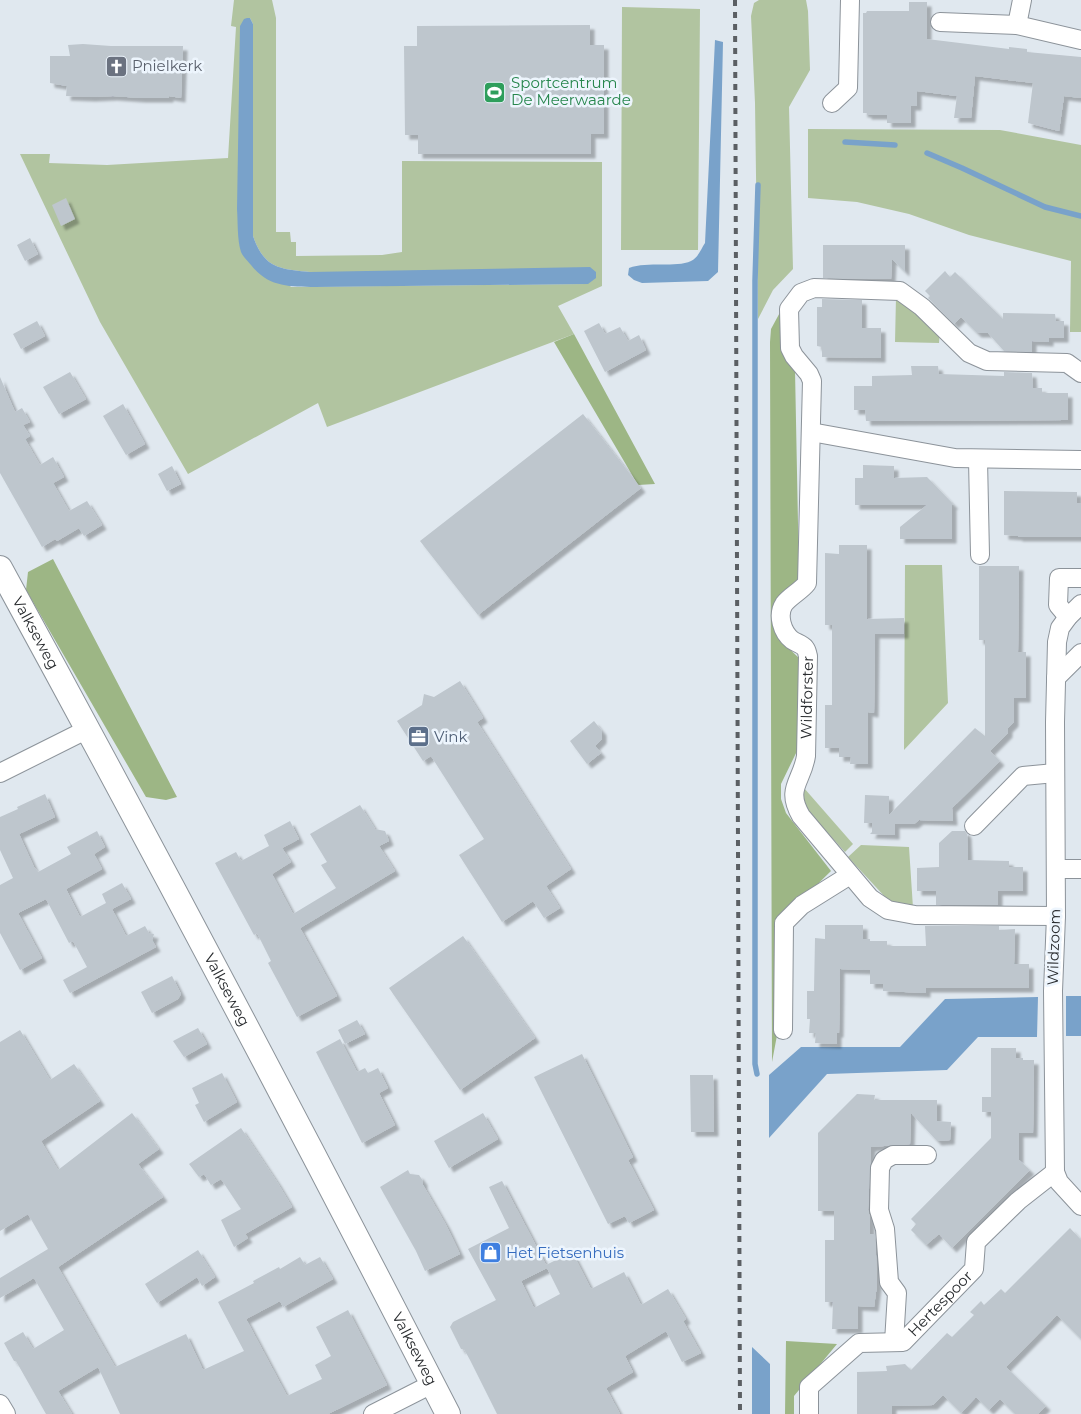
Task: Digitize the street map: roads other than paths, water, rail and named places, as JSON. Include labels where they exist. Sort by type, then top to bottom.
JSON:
[{"type":"street","points":[[832,103],[848,88],[850,0]]},
{"type":"street","points":[[1017,26],[1022,0]]},
{"type":"street","points":[[940,22],[1017,26],[1081,40]]},
{"type":"street","name":"Wildforster","points":[[1056,916],[915,915],[888,910],[878,904],[850,875],[797,809],[794,792],[795,785],[805,764],[806,756],[808,656],[805,648],[790,639],[783,628],[780,618],[786,602],[808,583],[812,382],[809,374],[790,348],[789,309],[801,293],[814,288],[900,291],[922,307],[969,353],[987,361],[1067,363],[1081,373]]},
{"type":"street","points":[[811,432],[955,458],[1081,460]]},
{"type":"street","points":[[978,459],[980,555]]},
{"type":"street","name":"Valkseweg","points":[[0,568],[282,1092],[448,1414]]},
{"type":"street","points":[[1068,617],[1058,605],[1058,578],[1081,578]]},
{"type":"street","name":"Wildzoom","points":[[1055,1172],[1053,991],[1056,916],[1055,773],[1057,642],[1060,628],[1081,604]]},
{"type":"street","points":[[1056,678],[1081,653]]},
{"type":"street","points":[[0,773],[88,729]]},
{"type":"street","points":[[974,826],[1023,776],[1055,773]]},
{"type":"street","points":[[1056,869],[1081,869]]},
{"type":"street","points":[[783,1030],[784,923],[802,905],[850,875]]},
{"type":"street","name":"Hertespoor","points":[[894,1342],[897,1293],[889,1282],[885,1229],[879,1210],[880,1168],[884,1160],[893,1155],[927,1155]]},
{"type":"street","points":[[1055,1172],[1059,1182],[1081,1206]]},
{"type":"street","name":"Hertespoor","points":[[809,1414],[809,1387],[859,1343],[903,1342],[974,1269],[976,1242],[1018,1201],[1055,1172]]},
{"type":"street","points":[[373,1414],[432,1384]]},
{"type":"street","points":[[0,1404],[6,1414]]},
{"type":"water","points":[[250,18],[253,24],[253,236],[257,247],[268,261],[281,268],[310,272],[590,267],[596,272],[596,278],[588,284],[296,287],[272,282],[265,278],[243,256],[238,236],[240,26],[244,19]]},
{"type":"water","points":[[715,40],[723,42],[718,272],[708,281],[642,283],[628,275],[629,268],[645,265],[685,263],[697,256],[705,243]]},
{"type":"water","points":[[1066,996],[1081,996],[1081,1036],[1066,1036]]},
{"type":"water","points":[[1038,997],[1037,1037],[978,1037],[947,1070],[827,1074],[769,1138],[769,1075],[801,1047],[900,1047],[945,999]]},
{"type":"water","points":[[752,1347],[770,1364],[770,1414],[752,1414]]},
{"type":"waterway","points":[[845,142],[895,145]]},
{"type":"waterway","points":[[927,153],[1045,207],[1081,216]]},
{"type":"waterway","points":[[757,1074],[755,1064],[755,281],[758,185]]},
{"type":"railway","points":[[735,0],[740,1414]]},
{"type":"place","name":"Pnielkerk","points":[[116,66]]},
{"type":"place","name":"Sportcentrum De Meerwaarde","points":[[495,92]]},
{"type":"place","name":"Vink","points":[[418,737]]},
{"type":"place","name":"Het Fietsenhuis","points":[[490,1253]]}]
